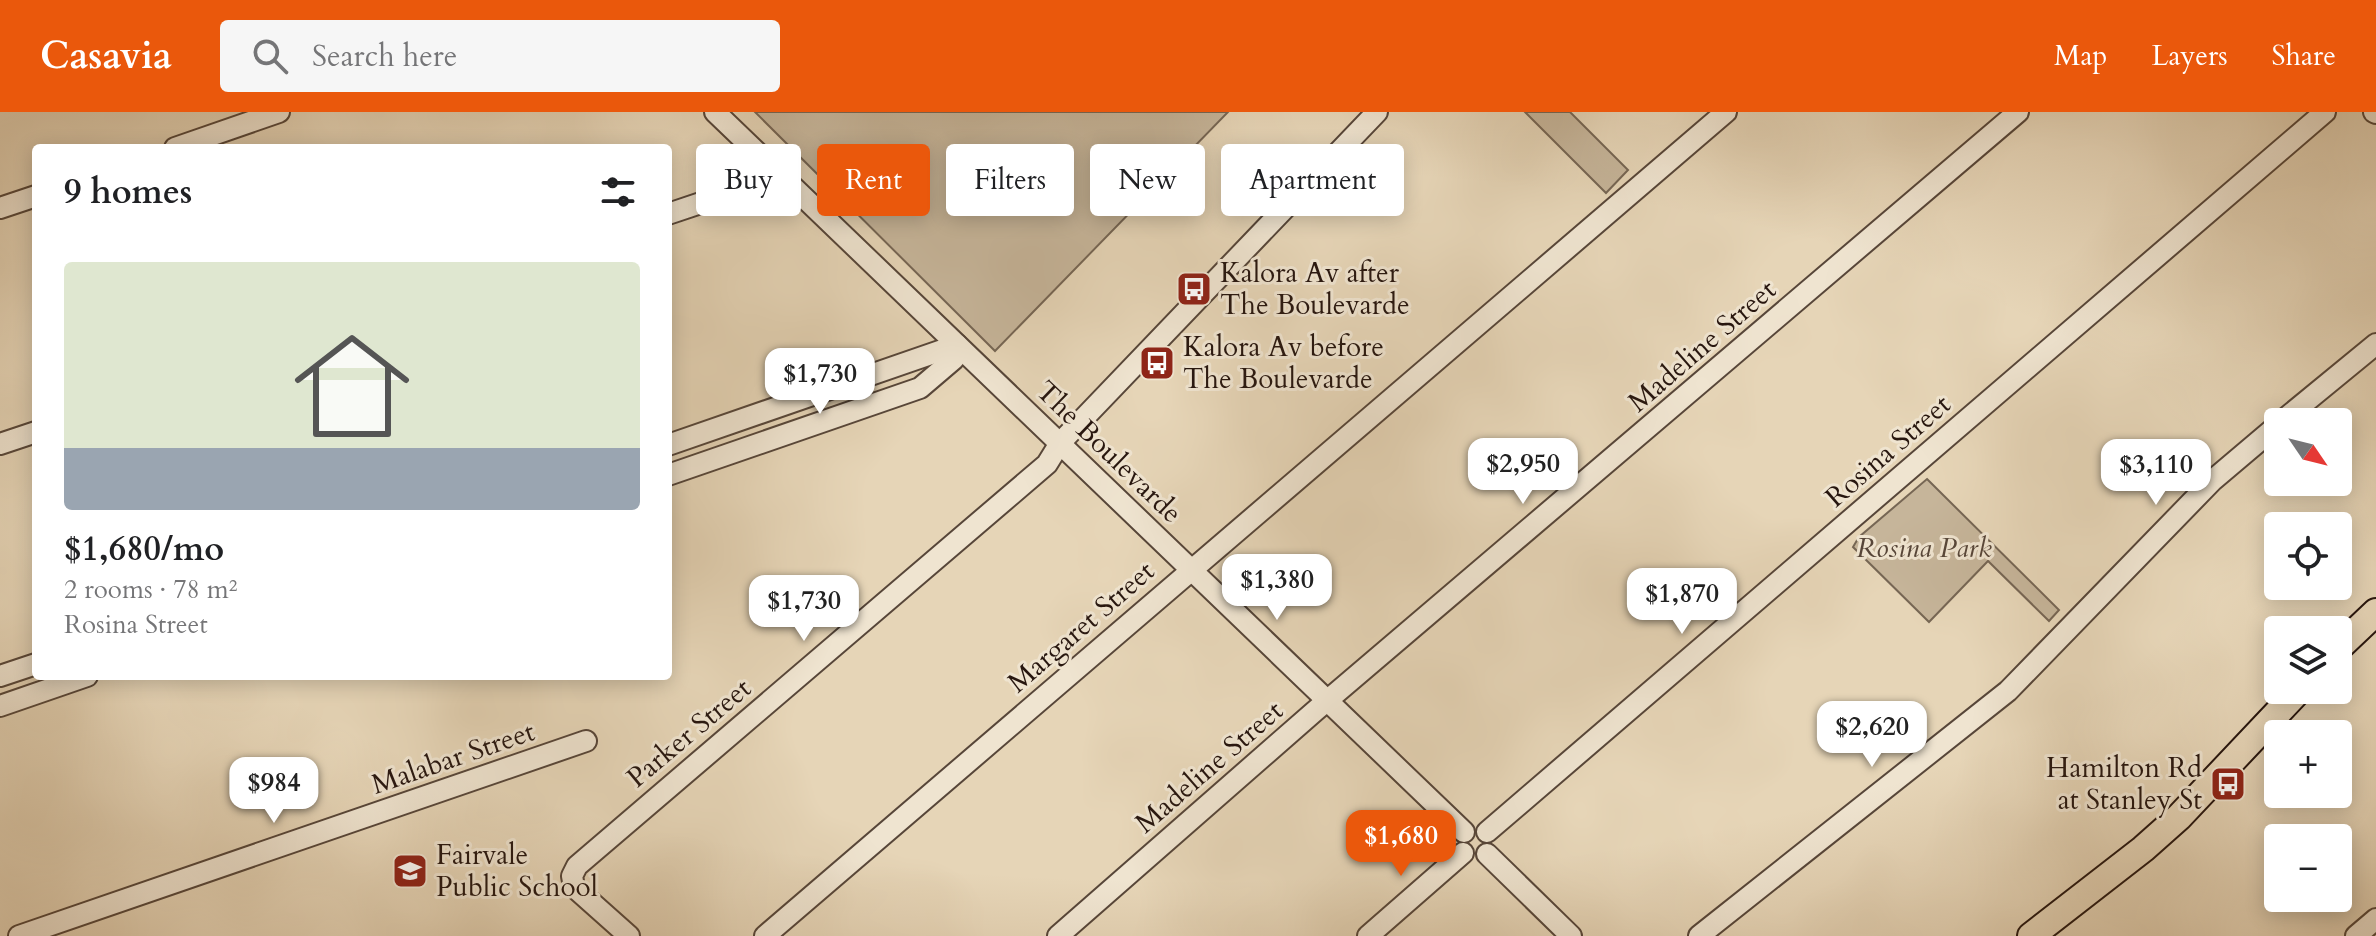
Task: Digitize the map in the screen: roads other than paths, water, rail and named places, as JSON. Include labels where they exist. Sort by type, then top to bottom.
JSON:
[{"type":"main road","points":[[2352,635],[2376,612]]},
{"type":"main road","points":[[2031,936],[2170,825],[2286,704]]},
{"type":"street","points":[[187,144],[279,112]]},
{"type":"street","name":"The Boulevarde","points":[[715,112],[748,144]]},
{"type":"street","name":"Parker Street","points":[[629,936],[574,887],[572,876],[577,866],[1052,459],[1060,443],[1377,112]]},
{"type":"street","name":"Margaret Street","points":[[765,936],[1726,112]]},
{"type":"street","name":"Madeline Street","points":[[1058,936],[2018,112]]},
{"type":"street","name":"Rosina Street","points":[[1487,832],[2325,112]]},
{"type":"street","name":"The Boulevarde","points":[[801,195],[1191,569],[1327,702],[1464,843]]},
{"type":"street","points":[[0,208],[32,197]]},
{"type":"street","points":[[672,213],[696,205]]},
{"type":"street","points":[[2298,408],[2376,344]]},
{"type":"street","points":[[672,444],[957,345]]},
{"type":"street","points":[[672,474],[920,388],[954,359],[957,345]]},
{"type":"street","points":[[0,444],[32,433]]},
{"type":"street","points":[[1699,936],[2008,691],[2213,480],[2264,437]]},
{"type":"street","points":[[0,676],[32,665]]},
{"type":"street","points":[[0,706],[75,680]]},
{"type":"street","name":"Malabar Street","points":[[19,936],[586,741]]},
{"type":"street","points":[[1368,936],[1464,843],[1473,828],[1487,832],[1491,845],[1487,854],[1478,859],[1464,843]]},
{"type":"street","points":[[1487,854],[1571,936]]},
{"type":"street","points":[[2356,936],[2376,919]]},
{"type":"place","name":"Kalora Av after The Boulevarde","points":[[1194,289]]},
{"type":"place","name":"Kalora Av before The Boulevarde","points":[[1157,363]]},
{"type":"place","name":"Hamilton Rd at Stanley St","points":[[2228,784]]},
{"type":"place","name":"Fairvale Public School","points":[[410,871]]},
{"type":"park label","name":"Rosina Park","points":[[1924,548]]}]
